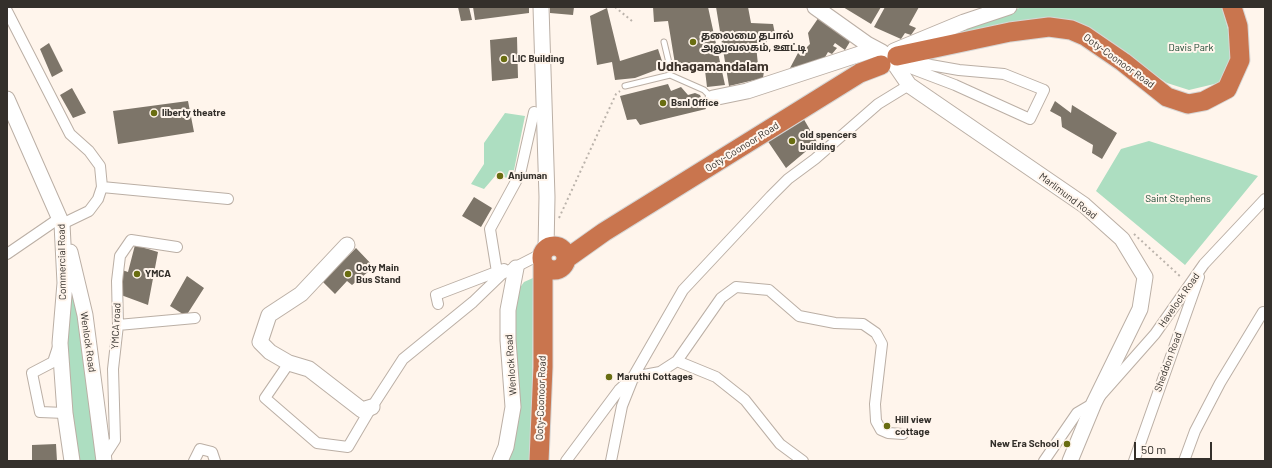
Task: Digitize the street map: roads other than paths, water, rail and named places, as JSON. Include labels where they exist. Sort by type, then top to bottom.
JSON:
[{"type":"highway","name":"Ooty-Coonoor Road","points":[[539,461],[542,306],[551,257],[604,232],[860,73],[890,58],[1010,32],[1049,26],[1071,30],[1085,36],[1123,62],[1167,97],[1188,104],[1204,101],[1227,89],[1240,60],[1238,26],[1232,7]]},
{"type":"street","points":[[438,304],[436,295],[498,272],[551,257],[547,197],[541,7]]},
{"type":"street","points":[[713,98],[890,58],[964,22],[1009,7]]},
{"type":"street","points":[[820,8],[890,58],[955,85],[1030,119],[1044,90],[1004,74],[959,70],[890,58]]},
{"type":"street","points":[[7,11],[70,134],[89,151],[100,166],[102,187],[98,199],[89,211],[62,221],[7,254]]},
{"type":"street","name":"Marlimund Road","points":[[890,58],[909,85],[1084,206],[1122,240],[1145,277],[1140,309],[1094,403],[1070,461]]},
{"type":"street","points":[[611,461],[622,406],[633,377],[683,290],[788,178],[815,159],[878,104],[909,85]]},
{"type":"street","name":"Commercial Road","points":[[7,99],[12,121],[62,221],[65,284],[60,343],[65,413],[72,461]]},
{"type":"street","points":[[498,272],[490,229],[520,174],[534,112]]},
{"type":"street","points":[[102,187],[228,198]]},
{"type":"street","name":"Havelock Road","points":[[1044,461],[1077,413],[1094,403],[1155,334],[1204,264],[1265,199]]},
{"type":"street","name":"Wenlock Road","points":[[62,221],[85,315],[104,459]]},
{"type":"street","name":"YMCA road","points":[[104,459],[115,440],[113,369],[118,325],[117,281],[120,256],[131,240],[177,247]]},
{"type":"street","points":[[347,246],[301,294],[269,315],[260,342],[270,352],[289,363],[309,369],[362,410],[372,407]]},
{"type":"street","name":"Sheddon Road","points":[[1133,459],[1204,264]]},
{"type":"street","points":[[289,363],[265,398],[317,443],[348,447],[403,359],[474,302],[502,274],[516,268]]},
{"type":"street","name":"Wenlock Road","points":[[500,461],[506,447],[514,407],[508,340],[508,310],[516,268]]},
{"type":"street","points":[[566,461],[619,390],[633,377],[660,372],[677,361],[721,298],[736,287],[769,290],[800,316],[835,323],[863,324],[876,333],[882,344],[875,404],[876,421],[881,430],[888,433],[903,434]]},
{"type":"street","points":[[1184,461],[1195,431],[1220,383],[1263,312]]},
{"type":"street","points":[[118,325],[195,318]]},
{"type":"street","points":[[60,343],[53,362],[32,373],[40,412],[65,413]]},
{"type":"street","points":[[677,361],[716,377],[745,400],[780,444],[803,461]]},
{"type":"street","points":[[194,461],[200,449],[212,452],[216,461]]},
{"type":"lane","points":[[664,42],[670,67]]},
{"type":"lane","points":[[625,86],[670,75],[704,90],[713,98]]},
{"type":"place","name":"தலைமை தபால் அலுவலகம், ஊட்டி","points":[[693,42]]},
{"type":"place","name":"LIC Building","points":[[504,59]]},
{"type":"place","name":"Bsnl Office","points":[[663,103]]},
{"type":"place","name":"liberty theatre","points":[[154,113]]},
{"type":"place","name":"old spencers building","points":[[792,141]]},
{"type":"place","name":"Anjuman","points":[[500,176]]},
{"type":"place","name":"YMCA","points":[[137,274]]},
{"type":"place","name":"Ooty Main Bus Stand","points":[[348,274]]},
{"type":"place","name":"Maruthi Cottages","points":[[609,377]]},
{"type":"place","name":"Hill view cottage","points":[[887,426]]},
{"type":"place","name":"New Era School","points":[[1067,444]]},
{"type":"district","name":"Udhagamandalam","points":[[713,66]]},
{"type":"park label","name":"Davis Park","points":[[1191,48]]},
{"type":"park label","name":"Saint Stephens","points":[[1178,199]]}]
